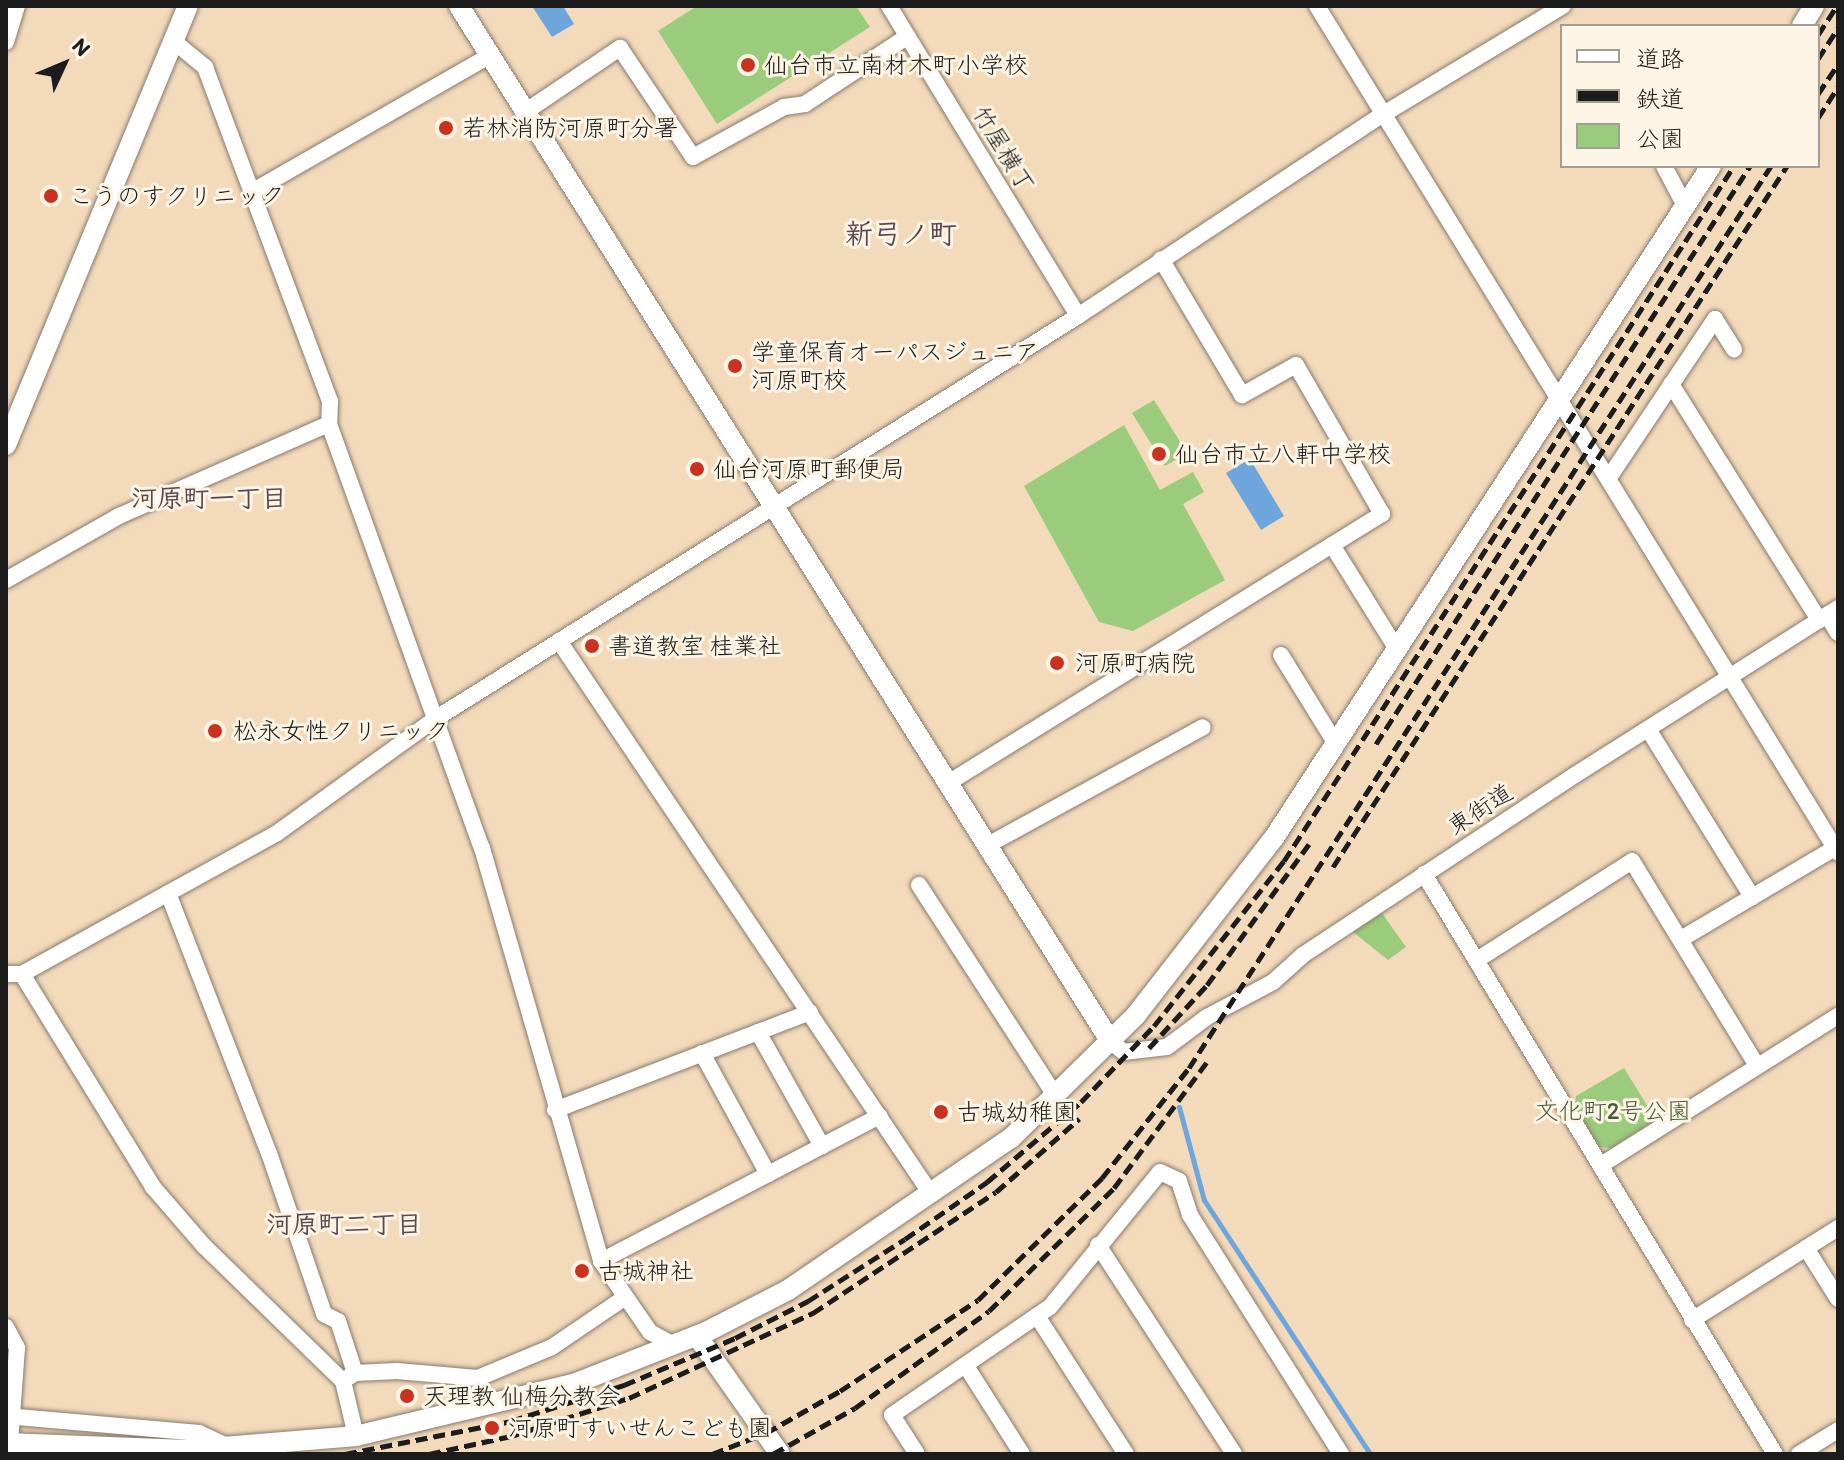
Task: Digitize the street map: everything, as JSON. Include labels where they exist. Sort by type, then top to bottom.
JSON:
[{"type":"street","points":[[6,42],[17,6]]},
{"type":"street","points":[[6,445],[188,6]]},
{"type":"street","points":[[459,6],[1111,1042]]},
{"type":"street","name":"竹屋横丁","points":[[889,6],[1078,316]]},
{"type":"street","points":[[1317,6],[1733,675],[1837,851],[1681,939]]},
{"type":"street","points":[[624,1298],[552,1347],[492,1374],[478,1378],[397,1371],[349,1377],[203,1245],[153,1187],[14,974],[277,833],[435,719],[1078,316],[1382,115],[1563,6]]},
{"type":"street","points":[[1803,24],[1814,6]]},
{"type":"street","points":[[525,112],[620,48],[693,157],[784,107],[805,104],[908,36]]},
{"type":"street","points":[[172,40],[205,67],[255,190],[330,401],[329,424],[482,848],[601,1261],[650,1332],[673,1345]]},
{"type":"street","points":[[255,190],[491,55]]},
{"type":"street","points":[[1665,168],[1685,206]]},
{"type":"street","points":[[6,1327],[17,1348],[8,1443],[108,1450],[231,1448],[356,1436],[525,1398],[697,1336],[788,1290],[931,1194],[1011,1138],[1056,1097],[1111,1042],[1201,937],[1398,651],[1710,168]]},
{"type":"street","points":[[948,783],[1382,514],[1296,365],[1242,395],[1161,259]]},
{"type":"street","points":[[1610,476],[1715,319],[1734,350]]},
{"type":"street","points":[[1671,384],[1838,633]]},
{"type":"street","points":[[6,580],[119,516],[329,424]]},
{"type":"street","points":[[1332,545],[1398,651]]},
{"type":"street","name":"東街道","points":[[1111,1042],[1124,1052],[1152,1052],[1273,982],[1303,955],[1424,874],[1828,614]]},
{"type":"street","points":[[559,641],[931,1194]]},
{"type":"street","points":[[1281,655],[1336,744]]},
{"type":"street","points":[[986,846],[1203,727]]},
{"type":"street","points":[[1648,729],[1752,897]]},
{"type":"street","points":[[1480,958],[1632,861],[1757,1066]]},
{"type":"street","points":[[1424,874],[1480,958],[1692,1320],[1775,1454]]},
{"type":"street","points":[[919,885],[1056,1097]]},
{"type":"street","points":[[168,893],[269,1153],[324,1314],[338,1321],[356,1436]]},
{"type":"street","points":[[555,1110],[810,1012]]},
{"type":"street","points":[[1601,1165],[1838,1016]]},
{"type":"street","points":[[758,1032],[822,1146]]},
{"type":"street","points":[[702,1053],[768,1174]]},
{"type":"street","points":[[601,1261],[879,1116]]},
{"type":"street","points":[[917,1454],[892,1415],[1050,1307],[1160,1172],[1179,1181],[1190,1215],[1341,1454]]},
{"type":"street","points":[[1692,1320],[1838,1228]]},
{"type":"street","points":[[1098,1245],[1234,1454]]},
{"type":"street","points":[[1806,1248],[1838,1299]]},
{"type":"street","points":[[1037,1316],[1126,1454]]},
{"type":"street","points":[[697,1336],[780,1454]]},
{"type":"street","points":[[966,1366],[1022,1454]]},
{"type":"street","points":[[9,1416],[199,1433],[231,1448]]},
{"type":"street","points":[[1799,1454],[1838,1430]]},
{"type":"green space","points":[[697,6],[856,6],[870,27],[717,124],[658,31]]},
{"type":"green space","points":[[1154,400],[1187,453],[1165,466],[1132,413]]},
{"type":"green space","points":[[1124,425],[1160,490],[1193,472],[1204,492],[1183,504],[1225,580],[1133,631],[1099,622],[1024,486]]},
{"type":"green space","points":[[1382,913],[1406,947],[1388,960],[1353,932]]},
{"type":"green space","name":"文化町2号公園","points":[[1624,1068],[1656,1120],[1611,1148],[1599,1147],[1575,1108],[1576,1096]]},
{"type":"water","points":[[532,6],[563,6],[574,24],[552,37]]},
{"type":"water","points":[[1250,459],[1284,516],[1261,530],[1226,473]]},
{"type":"waterway","points":[[1179,1107],[1204,1200],[1370,1454]]},
{"type":"railway","points":[[1820,32],[1837,6]]},
{"type":"railway","points":[[1820,56],[1838,28]]},
{"type":"railway","points":[[1820,91],[1838,64]]},
{"type":"railway","points":[[1820,115],[1838,87]]},
{"type":"railway","points":[[345,1454],[511,1421],[624,1385],[735,1338],[808,1301],[905,1239],[987,1182],[1081,1102],[1154,1026],[1284,861],[1733,168]]},
{"type":"railway","points":[[1376,744],[1749,168]]},
{"type":"railway","points":[[712,1454],[766,1433],[840,1391],[978,1300],[1102,1178],[1189,1068],[1770,168]]},
{"type":"railway","points":[[1333,867],[1786,168]]},
{"type":"railway","points":[[1149,1048],[1207,985],[1312,840]]},
{"type":"railway","points":[[773,1454],[855,1408],[989,1311],[1114,1188],[1207,1062]]},
{"type":"railway","points":[[429,1454],[511,1436],[629,1398],[813,1313],[996,1192],[1079,1119]]},
{"type":"place","name":"仙台市立南材木町小学校","points":[[748,65]]},
{"type":"place","name":"若林消防河原町分署","points":[[446,128]]},
{"type":"place","name":"こうのすクリニック","points":[[51,196]]},
{"type":"place","name":"学童保育オーパスジュニア 河原町校","points":[[735,366]]},
{"type":"place","name":"仙台市立八軒中学校","points":[[1159,454]]},
{"type":"place","name":"仙台河原町郵便局","points":[[697,469]]},
{"type":"place","name":"書道教室 桂業社","points":[[592,646]]},
{"type":"place","name":"河原町病院","points":[[1057,663]]},
{"type":"place","name":"松永女性クリニック","points":[[215,731]]},
{"type":"place","name":"古城幼稚園","points":[[941,1112]]},
{"type":"place","name":"古城神社","points":[[582,1271]]},
{"type":"place","name":"天理教 仙梅分教会","points":[[407,1396]]},
{"type":"place","name":"河原町すいせんこども園","points":[[492,1428]]},
{"type":"district","name":"新弓ノ町","points":[[901,233]]},
{"type":"district","name":"河原町一丁目","points":[[209,499]]},
{"type":"district","name":"河原町二丁目","points":[[344,1225]]}]
